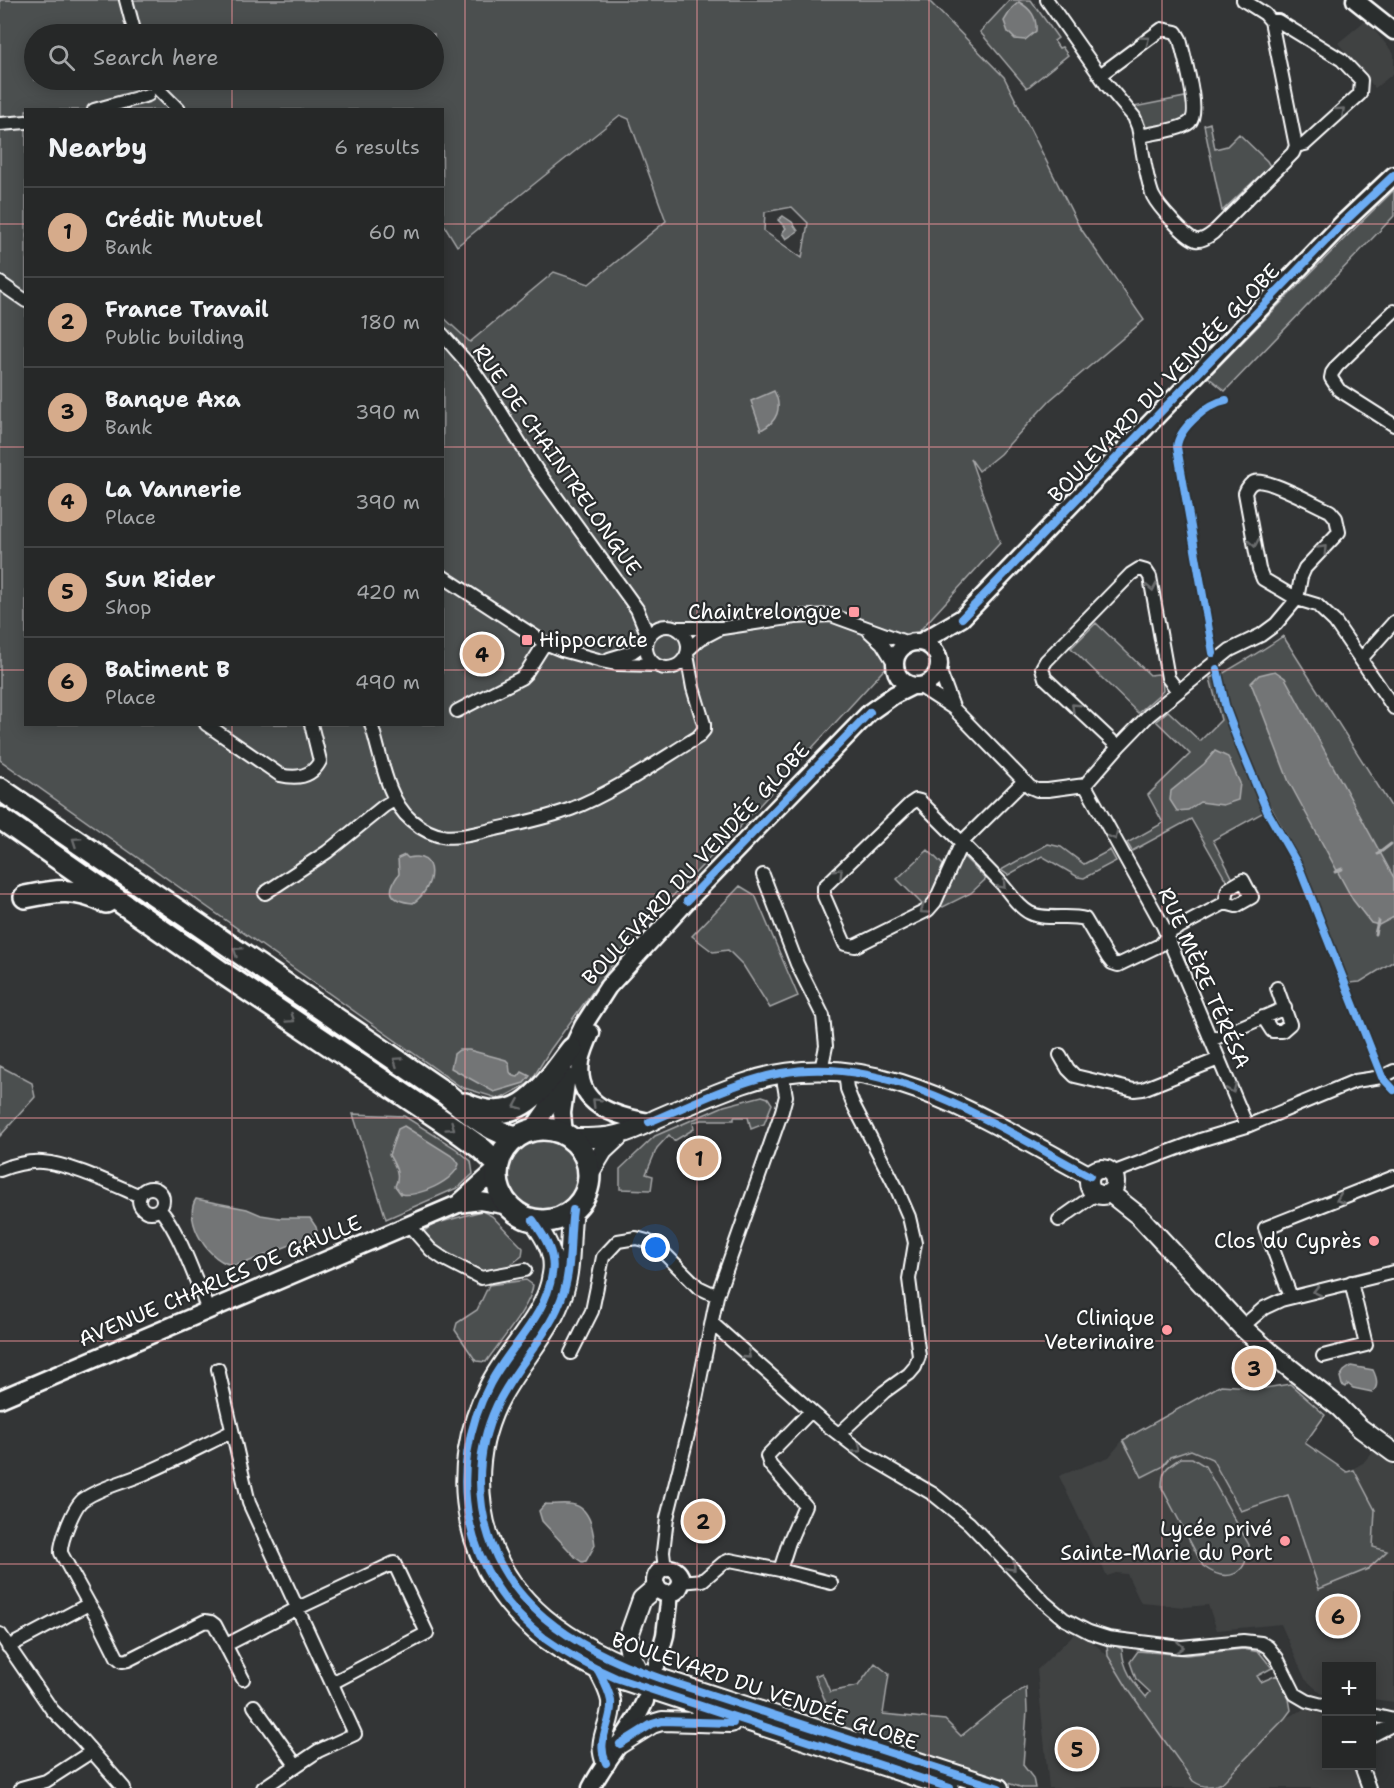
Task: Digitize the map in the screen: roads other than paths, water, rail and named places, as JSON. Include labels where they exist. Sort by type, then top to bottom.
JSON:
[{"type":"highway","points":[[0,789],[446,1094],[491,1128],[504,1134],[524,1134],[548,1129],[567,1136],[584,1154],[589,1174],[585,1194],[573,1210],[554,1220],[533,1220],[516,1212],[499,1189],[498,1167],[505,1149],[524,1134]]},
{"type":"highway","points":[[0,818],[224,974],[453,1128],[478,1146],[498,1167]]},
{"type":"highway","points":[[26,897],[55,891],[86,894],[107,903],[176,948],[224,974]]},
{"type":"highway","points":[[446,1094],[477,1109],[508,1110],[538,1094],[571,1053]]},
{"type":"main road","points":[[1355,0],[1394,31]]},
{"type":"main road","name":"BOULEVARD DU VENDÉE GLOBE","points":[[939,663],[962,618],[1342,224],[1394,175]]},
{"type":"main road","name":"BOULEVARD DU VENDÉE GLOBE","points":[[915,643],[962,618]]},
{"type":"main road","points":[[915,643],[932,647],[939,663],[932,681],[915,686],[905,683],[895,667],[898,651],[915,643]]},
{"type":"main road","name":"BOULEVARD DU VENDÉE GLOBE","points":[[870,712],[895,667]]},
{"type":"main road","name":"BOULEVARD DU VENDÉE GLOBE","points":[[524,1134],[546,1110],[559,1076],[589,1014],[608,987],[687,901],[870,712],[894,695],[915,686]]},
{"type":"main road","points":[[608,987],[583,1053],[580,1071],[582,1080],[592,1101],[601,1108],[619,1117],[649,1122]]},
{"type":"main road","name":"BOULEVARD DU VENDÉE GLOBE","points":[[567,1136],[562,1113],[571,1053]]},
{"type":"main road","points":[[589,1174],[603,1151],[620,1135],[738,1085],[782,1073],[821,1070],[845,1070],[905,1084],[948,1101],[1098,1187],[1139,1216],[1242,1327],[1272,1354],[1339,1407],[1394,1441]]},
{"type":"main road","points":[[567,1136],[620,1135]]},
{"type":"main road","points":[[458,1204],[498,1167]]},
{"type":"main road","points":[[1098,1187],[1095,1170],[1102,1168],[1112,1173]]},
{"type":"main road","points":[[458,1204],[480,1201],[510,1206]]},
{"type":"main road","name":"AVENUE CHARLES DE GAULLE","points":[[0,1399],[458,1204]]},
{"type":"main road","name":"BOULEVARD DU VENDÉE GLOBE","points":[[573,1210],[569,1268],[564,1291],[551,1322],[497,1406],[485,1440],[480,1479],[484,1516],[494,1551],[512,1584],[524,1599],[553,1626],[599,1662],[634,1685],[950,1788]]},
{"type":"main road","name":"BOULEVARD DU VENDÉE GLOBE","points":[[533,1220],[550,1250],[553,1261],[550,1283],[536,1315],[491,1382],[474,1418],[466,1459],[466,1500],[474,1539],[480,1557],[513,1609],[544,1638],[599,1662],[638,1671],[999,1788]]},
{"type":"main road","points":[[1339,1407],[1360,1428],[1394,1453]]},
{"type":"main road","points":[[665,1569],[656,1576],[669,1588]]},
{"type":"main road","points":[[638,1671],[627,1641],[642,1599],[669,1588]]},
{"type":"main road","points":[[657,1664],[665,1635],[669,1588]]},
{"type":"main road","points":[[606,1763],[601,1742],[611,1703],[599,1662],[627,1641]]},
{"type":"main road","points":[[591,1788],[645,1701]]},
{"type":"main road","points":[[620,1744],[652,1724],[662,1721],[748,1722]]},
{"type":"street","points":[[126,0],[132,24]]},
{"type":"street","points":[[1047,0],[1100,75],[1134,117],[1153,196],[1187,235],[1196,240],[1205,239],[1213,233],[1293,153],[1296,146],[1271,21],[1265,14],[1243,0]]},
{"type":"street","points":[[1271,21],[1278,21],[1342,60],[1360,80],[1360,94],[1305,144],[1296,146]]},
{"type":"street","points":[[1100,75],[1162,29],[1176,32],[1180,39],[1195,111],[1193,118],[1189,123],[1181,126],[1140,136]]},
{"type":"street","points":[[159,90],[177,108]]},
{"type":"street","points":[[101,108],[148,95]]},
{"type":"street","points":[[0,123],[24,122]]},
{"type":"street","points":[[0,283],[24,300]]},
{"type":"street","points":[[1394,311],[1337,366],[1331,378],[1339,390],[1394,425]]},
{"type":"street","name":"RUE DE CHAINTRELONGUE","points":[[444,336],[471,367],[536,469],[637,609],[647,639]]},
{"type":"street","points":[[915,686],[953,708],[1030,787],[1037,789],[1085,785],[1149,715],[1230,650],[1261,635],[1276,624],[1298,599],[1301,577],[1305,568],[1339,532],[1336,518],[1330,511],[1266,482],[1254,482],[1247,487],[1245,493],[1259,569],[1263,579],[1298,599],[1320,607],[1335,622],[1394,708]]},
{"type":"street","points":[[1119,746],[1044,678],[1042,668],[1046,661],[1123,582],[1139,569],[1146,571],[1150,577],[1168,678],[1178,691]]},
{"type":"street","points":[[444,577],[545,643],[562,650],[617,664],[655,665],[670,669],[678,666],[700,639],[723,628]]},
{"type":"street","name":"RUE DE CHAINTRELONGUE","points":[[637,609],[652,620],[671,627]]},
{"type":"street","points":[[602,661],[624,655],[647,639],[659,627],[723,628],[817,615],[831,615],[915,643]]},
{"type":"street","points":[[1361,659],[1394,622]]},
{"type":"street","points":[[861,625],[882,643],[895,667]]},
{"type":"street","points":[[372,726],[394,800],[409,819],[430,834],[445,838],[527,822],[574,808],[600,795],[702,733],[704,724],[693,687],[687,641],[683,633],[671,627]]},
{"type":"street","points":[[647,639],[647,655],[655,665]]},
{"type":"street","points":[[457,711],[526,674],[545,643]]},
{"type":"street","points":[[939,663],[953,708]]},
{"type":"street","points":[[670,669],[681,675],[693,687]]},
{"type":"street","points":[[209,726],[280,775],[291,777],[307,775],[315,769],[320,760],[311,726]]},
{"type":"street","points":[[1024,781],[962,842],[935,902],[928,910],[855,946],[845,944],[824,896],[824,887],[916,800],[920,801],[962,842],[1029,913],[1086,919],[1112,963],[1124,964],[1160,945],[1172,932],[1225,903]]},
{"type":"street","name":"RUE MÈRE TÉRÉSA","points":[[1085,785],[1168,938],[1247,1126]]},
{"type":"street","points":[[266,893],[327,852],[394,800]]},
{"type":"street","points":[[763,875],[797,964],[823,1016],[826,1046],[821,1070]]},
{"type":"street","points":[[1263,1017],[1272,1031],[1282,1031],[1290,1024],[1277,988]]},
{"type":"street","points":[[1211,1040],[1285,1008]]},
{"type":"street","points":[[1060,1055],[1075,1076],[1134,1090],[1143,1089],[1219,1059]]},
{"type":"street","points":[[838,1434],[884,1392],[909,1374],[919,1356],[909,1280],[915,1243],[909,1217],[896,1187],[852,1104],[847,1089],[845,1070]]},
{"type":"street","points":[[1112,1173],[1200,1140],[1247,1126],[1354,1081],[1382,1077],[1394,1071]]},
{"type":"street","points":[[665,1569],[663,1552],[667,1518],[693,1414],[717,1296],[782,1111],[786,1096],[782,1073]]},
{"type":"street","points":[[0,1170],[21,1163],[59,1164],[140,1196]]},
{"type":"street","points":[[1291,1297],[1264,1228],[1394,1177]]},
{"type":"street","points":[[1059,1220],[1090,1198],[1098,1187]]},
{"type":"street","points":[[148,1189],[159,1192],[163,1202],[159,1209],[152,1212],[144,1210],[140,1203],[140,1196],[148,1189]]},
{"type":"street","points":[[159,1209],[168,1218],[175,1232],[208,1310]]},
{"type":"street","points":[[408,1224],[431,1250],[481,1278],[525,1270]]},
{"type":"street","points":[[571,1353],[592,1311],[603,1257],[618,1241],[636,1238],[652,1244],[669,1256],[698,1287],[717,1296]]},
{"type":"street","points":[[1242,1327],[1264,1308],[1291,1297],[1394,1272]]},
{"type":"street","points":[[1323,1356],[1366,1345],[1351,1282]]},
{"type":"street","points":[[713,1324],[838,1434],[863,1453],[933,1494],[969,1523],[1044,1602],[1075,1626],[1108,1638],[1181,1647],[1243,1641],[1260,1643],[1268,1647],[1277,1658],[1295,1694],[1307,1701],[1322,1705]]},
{"type":"street","points":[[218,1369],[249,1503],[355,1734],[318,1750],[263,1788]]},
{"type":"street","points":[[780,1570],[805,1505],[770,1465],[767,1456],[811,1411]]},
{"type":"street","points":[[231,1432],[146,1473],[122,1481],[82,1500],[60,1545],[61,1553],[117,1657],[122,1661],[205,1622],[211,1622],[215,1625],[243,1679]]},
{"type":"street","points":[[669,1588],[703,1580],[730,1560],[831,1583]]},
{"type":"street","points":[[226,1646],[298,1608],[394,1563],[427,1633],[332,1683]]},
{"type":"street","points":[[8,1647],[89,1604]]},
{"type":"street","points":[[0,1634],[52,1710],[81,1738],[124,1788]]},
{"type":"street","points":[[254,1706],[296,1765]]},
{"type":"street","points":[[1376,1718],[1394,1722]]},
{"type":"street","points":[[1376,1733],[1394,1722]]},
{"type":"street","points":[[21,1788],[46,1781],[91,1752]]},
{"type":"street","points":[[1362,1770],[1369,1788]]},
{"type":"waterway","points":[[1378,854],[1391,844]]},
{"type":"waterway","points":[[1335,872],[1342,869]]},
{"type":"waterway","points":[[1375,934],[1378,921]]},
{"type":"place","name":"Chaintrelongue","points":[[854,612]]},
{"type":"place","name":"Hippocrate","points":[[527,640]]},
{"type":"place","name":"La Vannerie","points":[[482,654]]},
{"type":"place","name":"Crédit Mutuel","points":[[699,1158]]},
{"type":"place","name":"Clos du Cyprès","points":[[1374,1241]]},
{"type":"place","name":"Clinique Veterinaire","points":[[1167,1330]]},
{"type":"place","name":"Banque Axa","points":[[1254,1368]]},
{"type":"place","name":"France Travail","points":[[703,1521]]},
{"type":"place","name":"Lycée privé Sainte-Marie du Port","points":[[1285,1541]]},
{"type":"place","name":"Batiment B","points":[[1338,1616]]},
{"type":"place","name":"Sun Rider","points":[[1077,1749]]}]
